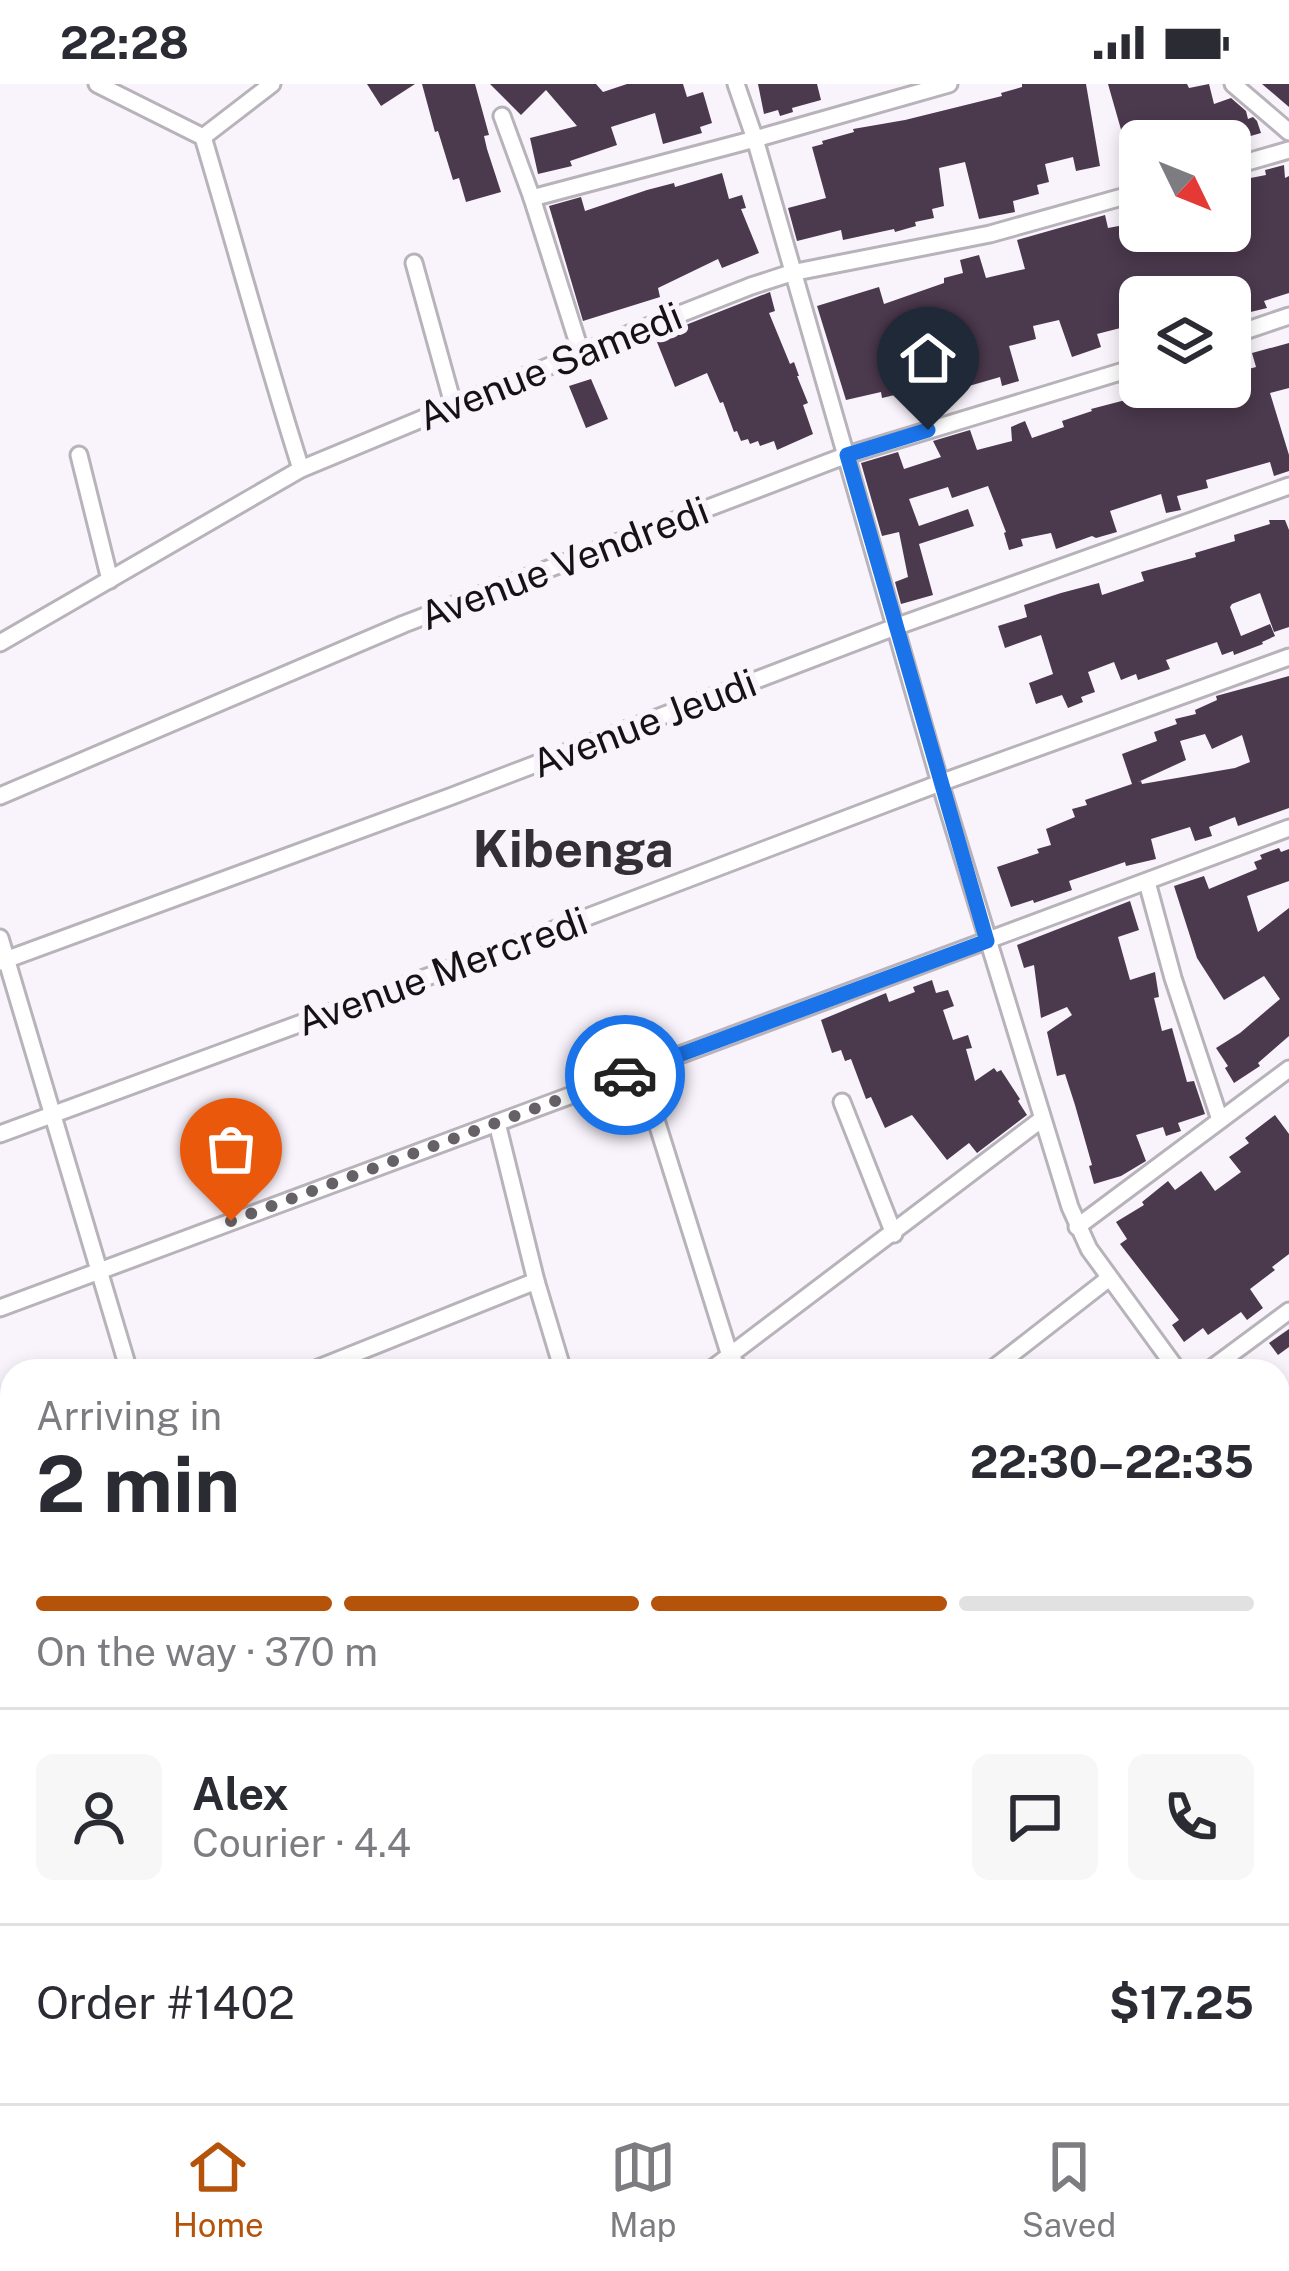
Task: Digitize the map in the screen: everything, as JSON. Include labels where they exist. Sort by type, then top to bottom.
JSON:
[{"type":"street","points":[[98,84],[203,136],[301,470]]},
{"type":"street","points":[[203,136],[272,84]]},
{"type":"street","points":[[736,84],[940,784],[1077,1227],[1108,1279],[1169,1359]]},
{"type":"street","points":[[532,197],[949,84]]},
{"type":"street","points":[[1233,84],[1289,133]]},
{"type":"street","points":[[502,116],[581,352]]},
{"type":"street","points":[[1251,160],[1289,150]]},
{"type":"street","name":"Avenue Samedi","points":[[0,643],[301,470],[581,352],[791,273],[990,234],[1119,198]]},
{"type":"street","points":[[414,263],[453,404]]},
{"type":"street","points":[[1251,329],[1289,316]]},
{"type":"street","name":"Avenue Vendredi","points":[[0,796],[404,624],[847,455],[1119,372]]},
{"type":"street","points":[[79,455],[110,580]]},
{"type":"street","name":"Avenue Jeudi","points":[[3,961],[1289,485]]},
{"type":"street","name":"Avenue Mercredi","points":[[0,1134],[1289,657]]},
{"type":"street","points":[[0,1308],[1289,828]]},
{"type":"street","points":[[1147,882],[1220,1120]]},
{"type":"street","points":[[0,938],[3,961],[125,1359]]},
{"type":"street","points":[[640,1069],[732,1359]]},
{"type":"street","points":[[1077,1227],[1289,1069]]},
{"type":"street","points":[[842,1102],[894,1234]]},
{"type":"street","points":[[726,1359],[1042,1119]]},
{"type":"street","points":[[496,1123],[559,1359]]},
{"type":"street","points":[[1005,1359],[1108,1279]]},
{"type":"street","points":[[341,1359],[536,1281]]},
{"type":"street","points":[[1224,1359],[1289,1311]]},
{"type":"building","points":[[367,84],[415,84],[381,106]]},
{"type":"building","points":[[422,84],[475,84],[501,192],[466,202],[435,132]]},
{"type":"building","points":[[490,84],[596,84],[603,92],[627,84],[683,84],[687,97],[703,92],[712,123],[700,127],[702,133],[663,144],[655,113],[611,127],[617,145],[570,161],[572,166],[538,174],[530,138],[577,126],[546,90],[521,115]]},
{"type":"building","points":[[758,84],[817,84],[821,100],[780,116],[778,110],[764,114]]},
{"type":"building","points":[[1022,84],[1086,84],[1100,166],[1076,171],[1073,157],[1045,164],[1049,182],[1037,185],[1039,194],[1013,201],[1015,212],[979,219],[965,162],[939,168],[944,206],[932,209],[934,218],[895,232],[843,240],[841,230],[797,241],[788,208],[826,198],[812,147],[853,129],[1002,96]]},
{"type":"building","points":[[1108,84],[1187,84],[1189,88],[1209,84],[1214,104],[1231,98],[1248,119],[1257,121],[1261,133],[1251,136],[1251,120],[1119,122]]},
{"type":"building","points":[[1262,84],[1289,84],[1289,107]]},
{"type":"building","points":[[1284,165],[1285,178],[1289,176],[1289,293],[1264,301],[1267,308],[1251,312],[1251,276],[1119,276],[1119,328],[1097,334],[1101,347],[1072,357],[1059,320],[1033,326],[1036,339],[1009,346],[1019,381],[1002,386],[1000,377],[962,388],[957,371],[913,386],[916,398],[901,403],[899,394],[882,398],[881,392],[846,400],[817,306],[879,287],[884,304],[944,283],[944,278],[963,273],[960,260],[979,255],[986,278],[1025,269],[1017,240],[1105,215],[1108,228],[1119,226],[1119,252],[1251,252],[1251,178],[1266,175],[1265,170]]},
{"type":"building","points":[[722,173],[729,199],[742,195],[746,208],[741,209],[759,253],[722,268],[718,259],[658,288],[660,297],[583,321],[549,206],[581,197],[585,211],[647,190]]},
{"type":"building","points":[[770,292],[775,311],[769,313],[790,364],[794,362],[813,434],[777,450],[774,441],[760,446],[758,441],[741,441],[707,373],[675,387],[655,337]]},
{"type":"building","points":[[1289,343],[1289,388],[1270,393],[1289,455],[1289,471],[1274,476],[1270,462],[1206,480],[1208,488],[1177,496],[1181,510],[1166,513],[1161,494],[1110,511],[1117,532],[1056,549],[1051,533],[1021,539],[1023,546],[1009,550],[988,486],[952,498],[948,487],[909,499],[919,526],[968,509],[974,526],[919,544],[933,595],[901,604],[895,582],[908,577],[899,532],[882,536],[861,463],[898,452],[904,469],[941,457],[933,441],[970,430],[977,450],[1012,441],[1011,427],[1025,421],[1032,438],[1064,427],[1062,421],[1119,402],[1119,408],[1251,408],[1251,368],[1256,367],[1252,353]]},
{"type":"building","points":[[591,379],[608,419],[586,428],[569,386]]},
{"type":"building","points":[[1269,520],[1285,520],[1289,530],[1289,627],[1274,632],[1260,593],[1230,607],[1241,636],[1270,624],[1275,636],[1263,644],[1222,655],[1217,642],[1166,660],[1170,669],[1138,680],[1136,674],[1121,680],[1114,662],[1088,672],[1095,692],[1081,697],[1083,702],[1068,708],[1062,695],[1036,704],[1029,683],[1053,674],[1041,635],[1005,648],[998,626],[1027,617],[1024,605],[1099,583],[1102,595],[1144,581],[1141,572],[1196,557],[1195,553],[1235,541],[1234,535],[1270,524]]},
{"type":"building","points":[[1289,676],[1289,808],[1238,826],[1235,817],[1209,827],[1212,836],[1195,841],[1190,827],[1151,839],[1156,859],[1126,866],[1125,862],[1069,881],[1072,890],[1011,907],[997,867],[1051,845],[1046,829],[1075,817],[1072,809],[1087,805],[1085,800],[1132,784],[1122,754],[1157,741],[1154,732],[1177,724],[1175,719],[1196,714],[1195,710],[1217,700],[1216,696]],"holes":[[[1205,734],[1212,749],[1242,735],[1250,762],[1138,782],[1186,760],[1180,741]]]},
{"type":"building","points":[[1279,848],[1281,852],[1289,849],[1289,881],[1247,896],[1258,932],[1289,908],[1289,1036],[1260,1066],[1234,1083],[1216,1048],[1280,999],[1264,976],[1224,1000],[1197,958],[1174,886],[1204,876],[1209,889],[1257,869],[1254,862],[1262,859],[1260,855]]},
{"type":"building","points":[[1130,901],[1139,930],[1118,937],[1130,980],[1155,972],[1159,997],[1154,998],[1162,1031],[1172,1028],[1187,1082],[1194,1081],[1205,1114],[1178,1123],[1181,1131],[1166,1136],[1163,1127],[1136,1135],[1146,1161],[1121,1176],[1094,1184],[1075,1105],[1065,1074],[1057,1076],[1047,1032],[1072,1015],[1067,1007],[1041,1018],[1034,965],[1024,968],[1017,945]]},
{"type":"building","points":[[932,980],[936,993],[948,990],[954,1006],[943,1010],[953,1040],[968,1035],[972,1048],[966,1049],[975,1081],[994,1068],[1001,1070],[1027,1115],[977,1153],[969,1143],[947,1160],[912,1115],[885,1128],[871,1097],[866,1099],[851,1059],[845,1061],[841,1050],[832,1053],[821,1020],[886,993],[889,1002]]},
{"type":"building","points":[[1275,1115],[1289,1134],[1289,1254],[1250,1289],[1263,1308],[1247,1320],[1241,1312],[1208,1335],[1203,1328],[1184,1342],[1172,1325],[1179,1320],[1120,1244],[1127,1239],[1116,1222],[1144,1205],[1168,1181],[1175,1190],[1201,1171],[1215,1191],[1241,1172],[1229,1157]]},
{"type":"building","points":[[1289,1329],[1289,1347],[1278,1355],[1269,1343]]},
{"type":"way so far","points":[[231,1221],[625,1075]]},
{"type":"district","name":"Kibenga","points":[[573,848]]},
{"type":"route","points":[[625,1075],[987,941],[847,455],[928,430]]}]
